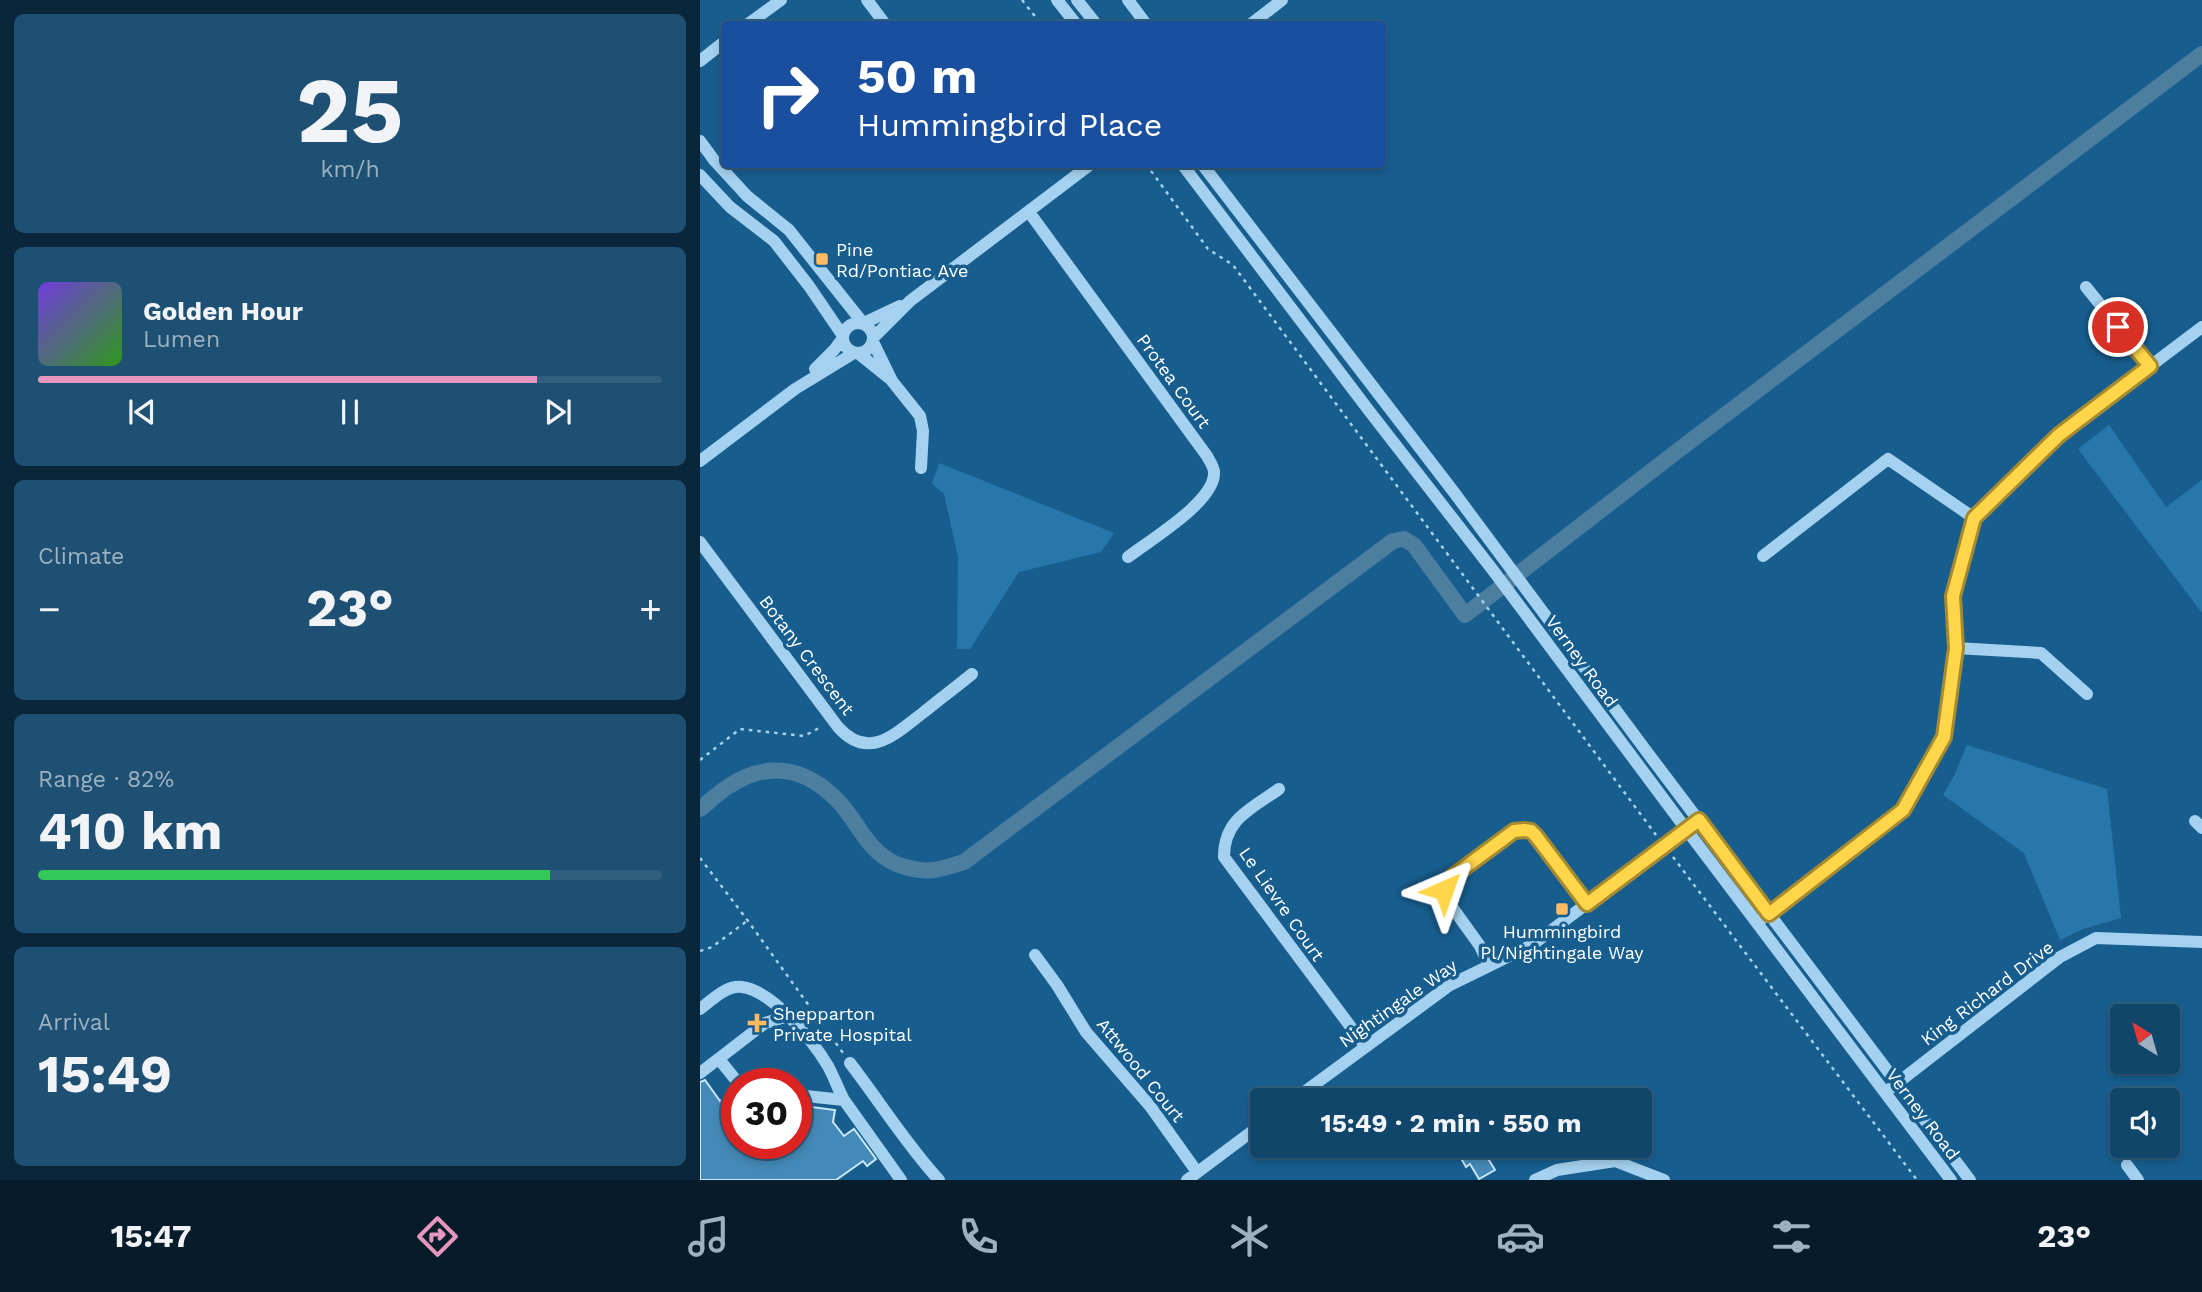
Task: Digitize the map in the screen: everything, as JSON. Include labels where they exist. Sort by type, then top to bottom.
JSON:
[{"type":"street","points":[[752,21],[780,0]]},
{"type":"street","points":[[867,0],[883,21]]},
{"type":"street","points":[[1057,0],[1074,21]]},
{"type":"street","points":[[1077,0],[1094,21]]},
{"type":"street","points":[[1128,0],[1144,21]]},
{"type":"street","points":[[1255,21],[1282,0]]},
{"type":"street","points":[[700,61],[721,44]]},
{"type":"street","points":[[700,141],[721,168]]},
{"type":"street","points":[[714,160],[700,173],[730,207],[774,241],[809,286],[843,337],[846,347],[892,380]]},
{"type":"street","points":[[721,168],[747,196],[789,230],[863,323],[871,329],[892,380],[920,416],[923,430],[921,468]]},
{"type":"street","points":[[700,461],[795,389],[856,353],[868,350],[874,339],[910,301],[1086,168]]},
{"type":"street","name":"Verney Road","points":[[1185,168],[1492,569],[1951,1180]]},
{"type":"street","name":"Verney Road","points":[[1205,168],[1504,559],[1970,1180]]},
{"type":"street","name":"Protea Court","points":[[1029,212],[1207,456],[1214,471],[1210,488],[1199,504],[1128,557]]},
{"type":"street","points":[[2086,287],[2150,366]]},
{"type":"street","points":[[795,389],[834,350],[849,326],[863,323],[910,301]]},
{"type":"street","points":[[1757,923],[1903,810],[1944,737],[1956,648],[1953,596],[1974,518],[2059,435],[2202,327]]},
{"type":"street","points":[[1763,556],[1888,459],[1974,518]]},
{"type":"street","name":"Botany Crescent","points":[[700,542],[832,719],[853,740],[867,743],[889,738],[972,674]]},
{"type":"street","points":[[1956,648],[2041,653],[2087,694]]},
{"type":"street","name":"Le Lievre Court","points":[[1279,789],[1230,827],[1224,843],[1224,857],[1365,1046]]},
{"type":"street","name":"Nightingale Way","points":[[1309,1088],[1450,985],[1528,948],[1699,820]]},
{"type":"street","points":[[1489,966],[1480,946],[1448,903],[1444,890],[1452,877],[1510,834],[1521,830],[1534,833],[1587,904]]},
{"type":"street","name":"King Richard Drive","points":[[1885,1093],[2060,957],[2096,938],[2202,943]]},
{"type":"street","name":"Attwood Court","points":[[1035,955],[1068,1001],[1086,1032],[1150,1106],[1192,1176]]},
{"type":"street","points":[[700,1009],[726,990],[742,987],[778,1006],[808,1038],[828,1066],[844,1100],[898,1175],[883,1180]]},
{"type":"street","points":[[700,1073],[765,1023],[788,1016]]},
{"type":"street","points":[[719,1059],[726,1068]]},
{"type":"street","points":[[850,1063],[883,1104],[919,1158],[939,1180]]},
{"type":"street","points":[[812,1097],[844,1100]]},
{"type":"street","points":[[1192,1176],[1250,1133]]},
{"type":"street","points":[[1535,1180],[1558,1170],[1615,1161],[1664,1180]]},
{"type":"street","points":[[2127,1165],[2137,1180]]},
{"type":"path","points":[[1022,0],[1039,21]]},
{"type":"path","points":[[1149,168],[1208,248],[1233,265],[1917,1180]]},
{"type":"path","points":[[700,760],[740,729],[804,736],[832,719]]},
{"type":"path","points":[[700,859],[850,1063]]},
{"type":"path","points":[[700,951],[712,947],[748,921]]},
{"type":"shaded area","points":[[2109,425],[2166,507],[2202,480],[2202,613],[2078,449]]},
{"type":"shaded area","points":[[939,463],[1114,533],[1101,552],[1019,572],[970,649],[957,649],[958,557],[944,494],[932,484]]},
{"type":"shaded area","points":[[1967,745],[2107,789],[2121,918],[2083,929],[2060,940],[2024,853],[1943,795]]},
{"type":"building","points":[[705,1080],[721,1100],[721,1159],[812,1159],[812,1107],[835,1110],[833,1122],[844,1136],[854,1129],[876,1159],[867,1166],[863,1161],[836,1180],[700,1180],[700,1082]]},
{"type":"building","points":[[1461,1158],[1488,1158],[1495,1170],[1479,1179],[1470,1164],[1466,1167]]},
{"type":"waterway","points":[[700,809],[725,788],[744,778],[773,771],[801,775],[827,790],[873,847],[887,859],[915,869],[945,868],[964,862],[1393,541],[1404,539],[1414,545],[1465,615],[2202,54]]},
{"type":"place","name":"Pine Rd/Pontiac Ave","points":[[822,259]]},
{"type":"place","name":"Hummingbird Pl/Nightingale Way","points":[[1562,909]]},
{"type":"place","name":"Shepparton Private Hospital","points":[[757,1023]]},
{"type":"route","points":[[1444,890],[1452,877],[1510,834],[1524,830],[1534,833],[1587,904],[1699,820],[1769,914],[1903,810],[1944,737],[1956,648],[1953,596],[1974,518],[2059,435],[2150,366],[2118,327]]}]
